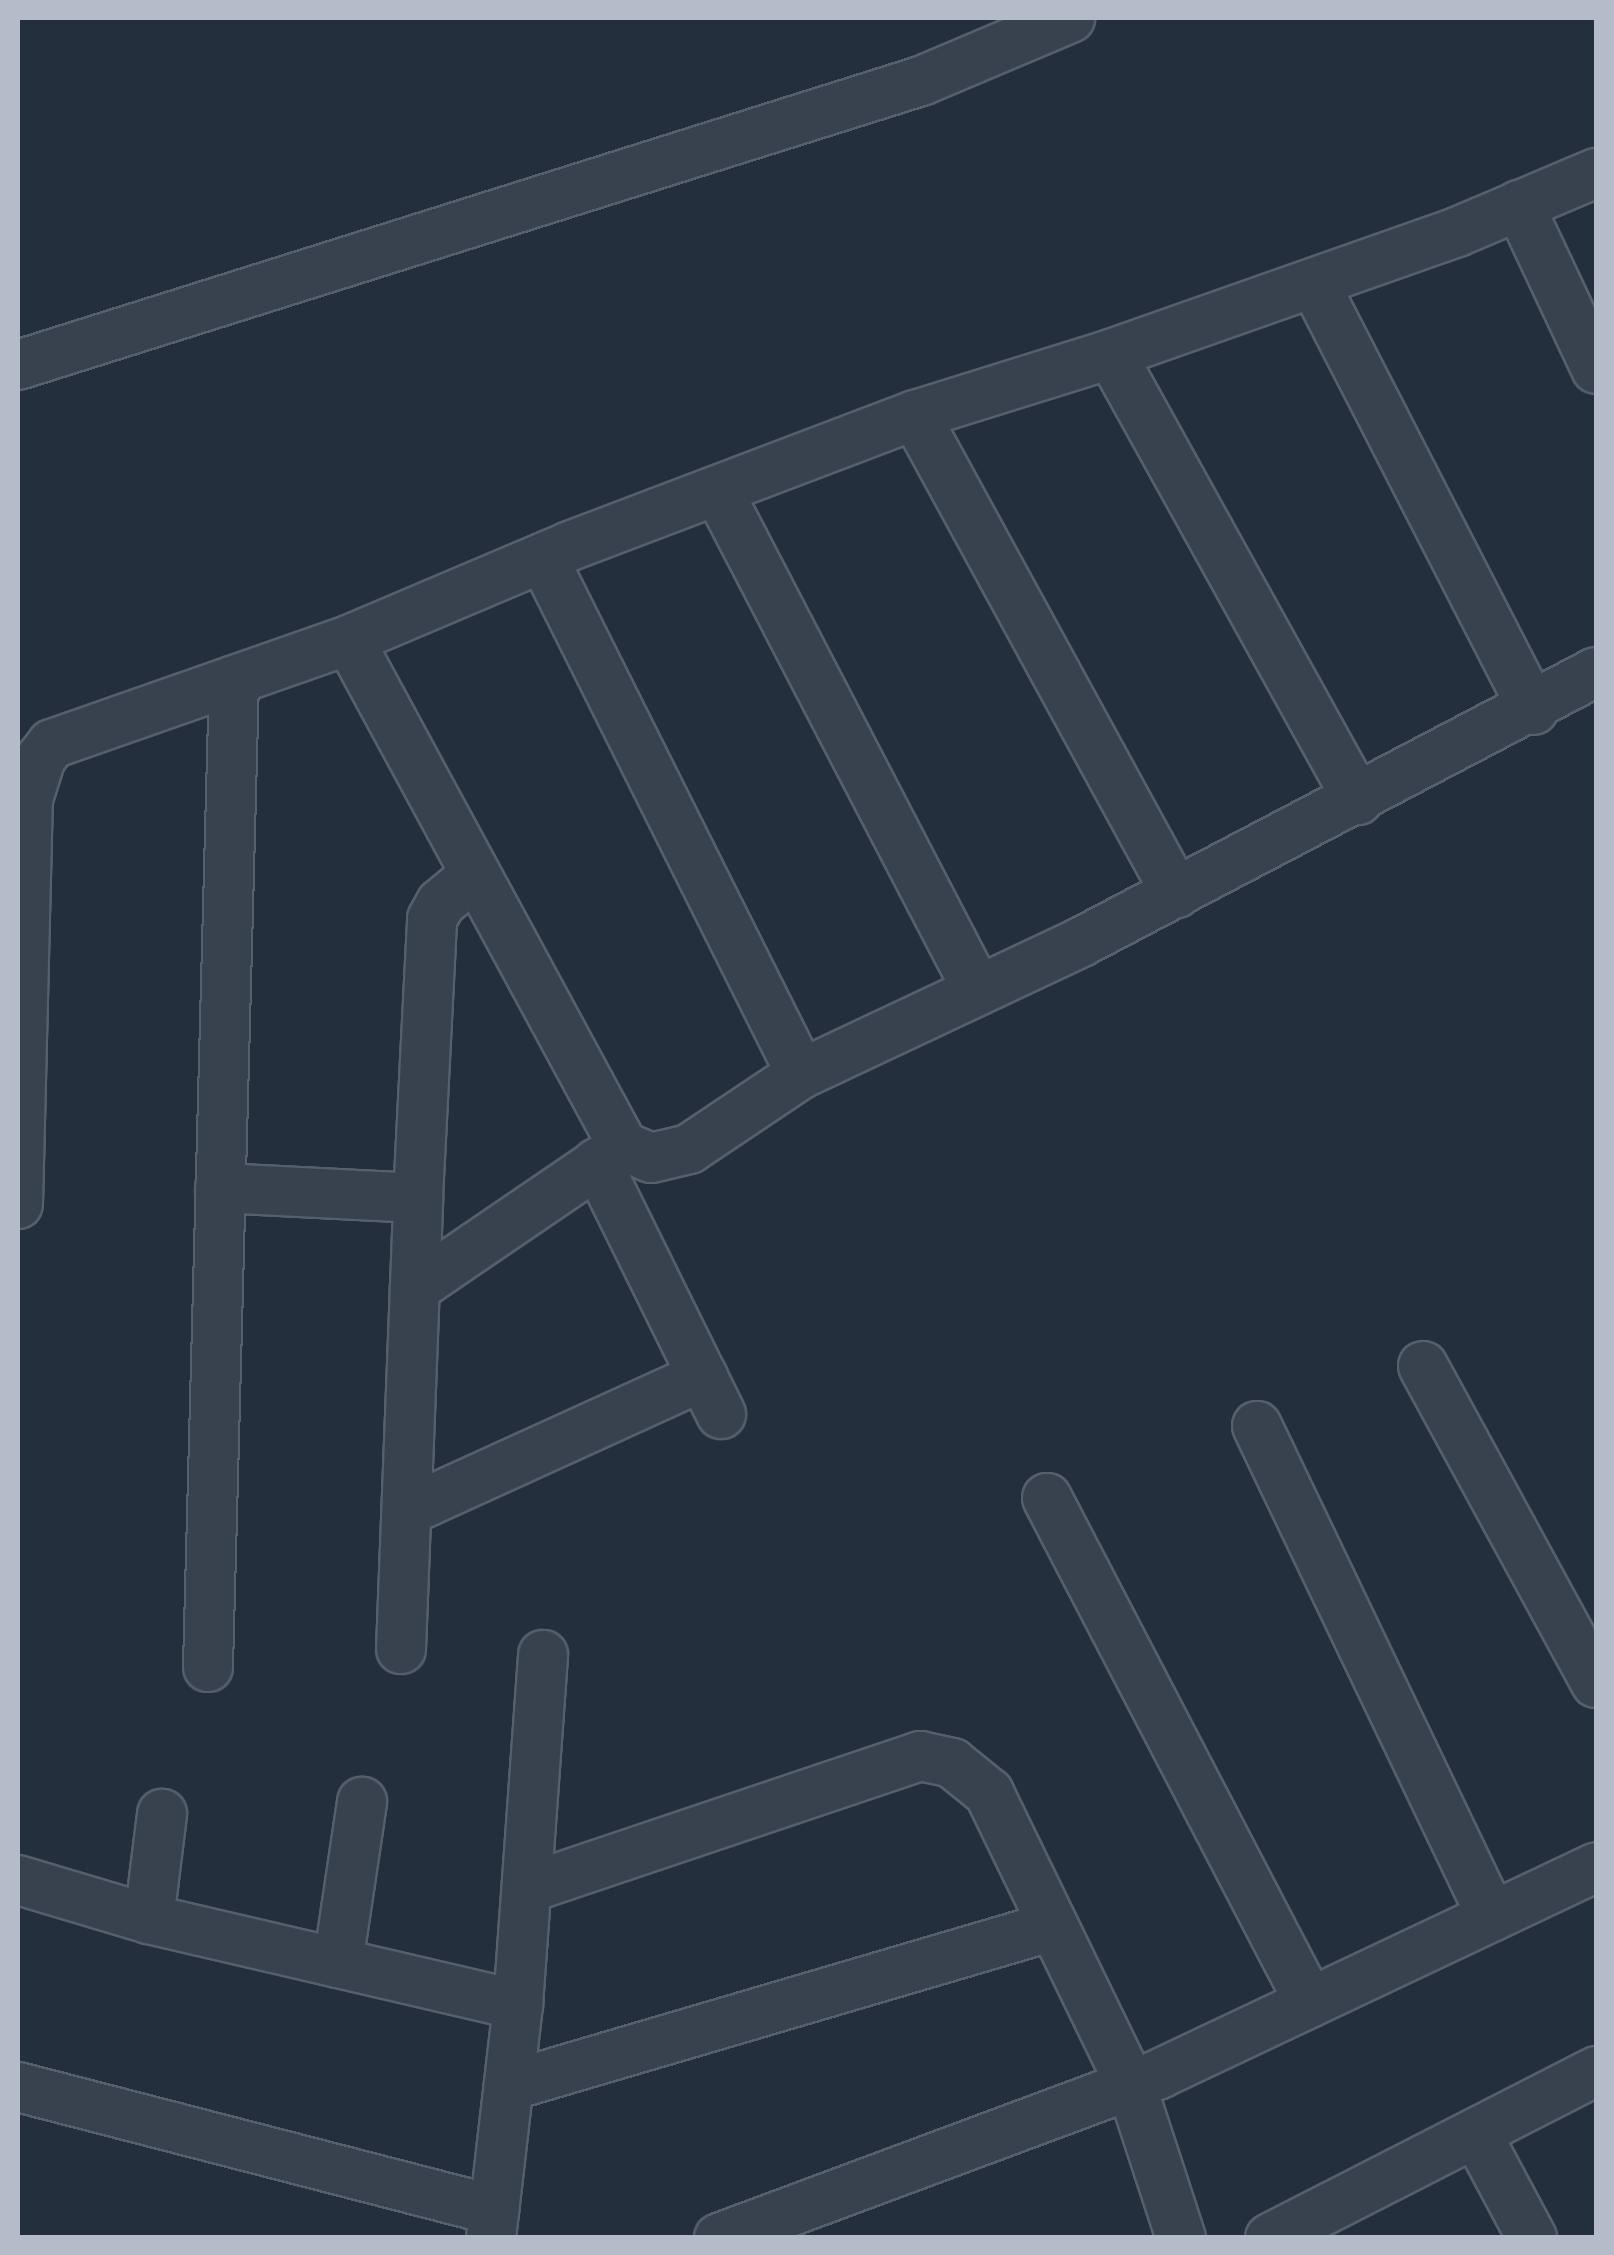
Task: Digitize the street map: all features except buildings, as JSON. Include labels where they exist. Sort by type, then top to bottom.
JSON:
[{"type":"street","points":[[18,365],[921,81],[1070,18]]},
{"type":"street","points":[[18,1204],[32,776],[52,744],[349,640],[543,558],[915,416],[1111,354],[1314,282],[1519,206],[1596,173]]},
{"type":"street","points":[[1519,206],[1596,370]]},
{"type":"street","points":[[1314,282],[1533,710]]},
{"type":"street","points":[[1111,354],[1358,800]]},
{"type":"street","points":[[915,416],[1176,893]]},
{"type":"street","points":[[719,493],[978,991]]},
{"type":"street","points":[[543,558],[801,1074]]},
{"type":"street","points":[[349,640],[476,875],[610,1155],[712,1395],[407,1511]]},
{"type":"street","points":[[415,1288],[610,1155],[651,1158],[689,1150],[801,1074],[1176,893],[1533,710],[1596,672]]},
{"type":"street","points":[[208,1667],[234,680]]},
{"type":"street","points":[[401,1650],[432,919],[441,902],[476,875]]},
{"type":"street","points":[[220,1188],[418,1198]]},
{"type":"street","points":[[1423,1366],[1596,1683]]},
{"type":"street","points":[[1256,1426],[1492,1917]]},
{"type":"street","points":[[1047,1498],[1310,2003]]},
{"type":"street","points":[[18,2087],[493,2224],[518,2005],[543,1655]]},
{"type":"street","points":[[528,1888],[920,1756],[952,1763],[989,1793],[1131,2085],[1181,2238]]},
{"type":"street","points":[[338,1963],[362,1802]]},
{"type":"street","points":[[149,1919],[162,1814]]},
{"type":"street","points":[[719,2238],[1131,2085],[1596,1867]]},
{"type":"street","points":[[18,1880],[149,1919],[518,2005]]},
{"type":"street","points":[[509,2086],[1053,1926]]},
{"type":"street","points":[[1293,2233],[1596,2071]]},
{"type":"street","points":[[1476,2133],[1532,2238]]}]
